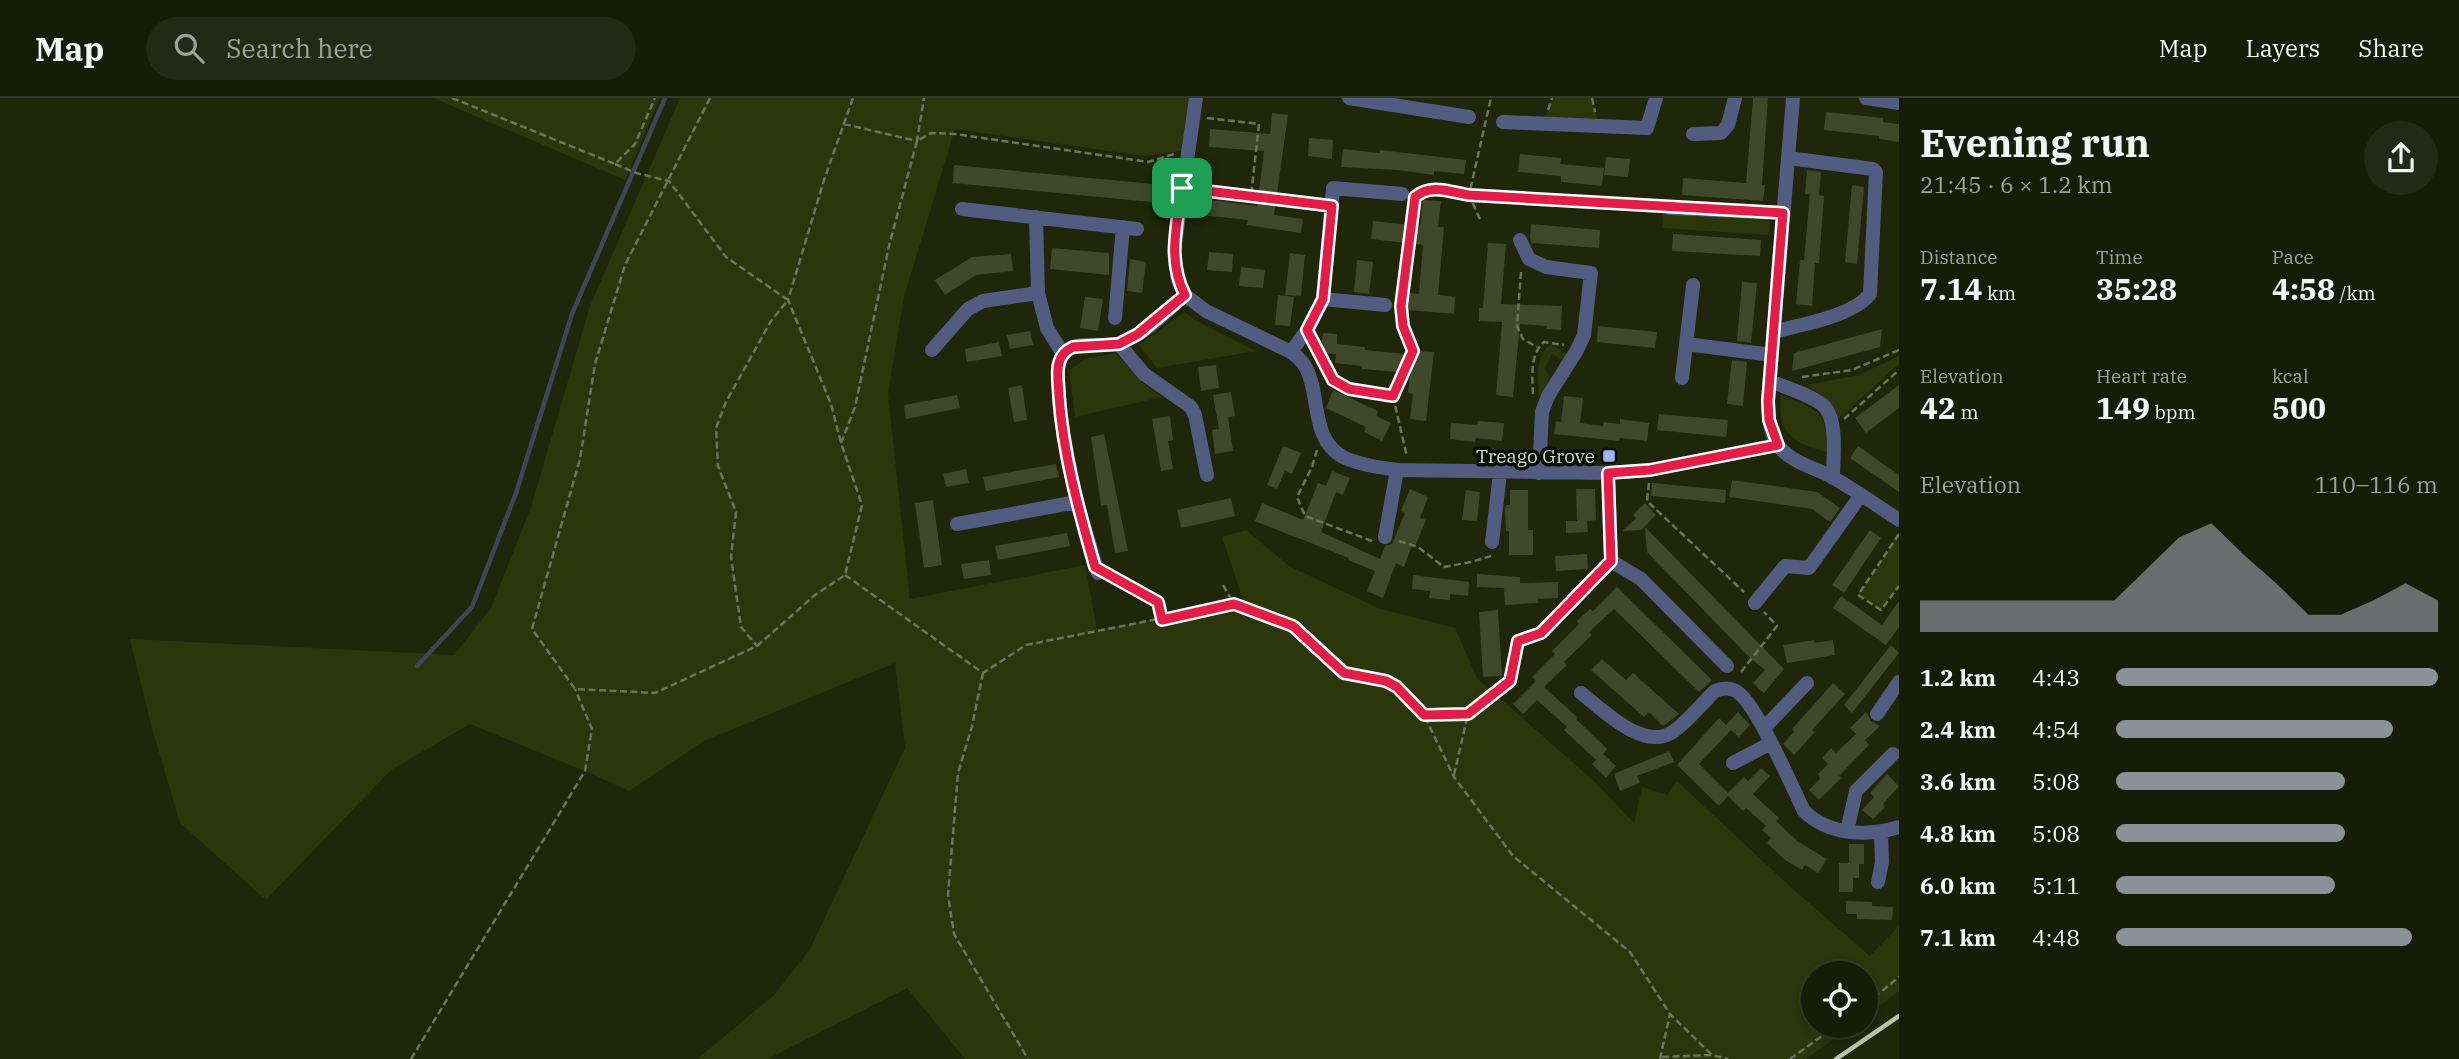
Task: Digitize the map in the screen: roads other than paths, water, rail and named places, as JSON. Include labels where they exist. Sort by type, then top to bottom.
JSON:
[{"type":"street","points":[[1196,98],[1174,251],[1178,281],[1185,295],[1206,311],[1291,352],[1307,370],[1321,433],[1340,455],[1351,460],[1403,470],[1608,473],[1650,470],[1778,445]]},
{"type":"street","points":[[1349,98],[1469,117]]},
{"type":"street","points":[[1503,121],[1647,128],[1656,98]]},
{"type":"street","points":[[1693,134],[1721,133],[1728,125],[1735,98]]},
{"type":"street","points":[[1793,98],[1769,420],[1778,445],[1804,465],[1833,478],[1899,520]]},
{"type":"street","points":[[1867,98],[1899,103]]},
{"type":"street","points":[[1774,332],[1850,310],[1870,294],[1876,172],[1873,169],[1788,158]]},
{"type":"street","points":[[1291,352],[1307,330],[1323,299],[1333,188],[1402,194]]},
{"type":"street","points":[[1670,208],[1783,213]]},
{"type":"street","points":[[962,209],[1130,228],[1115,318]]},
{"type":"street","points":[[1036,217],[1038,293],[1047,328],[1063,354]]},
{"type":"street","points":[[1522,242],[1529,259],[1546,267],[1591,273],[1584,335],[1556,381],[1542,412],[1539,473]]},
{"type":"street","points":[[1682,378],[1693,285]]},
{"type":"street","points":[[932,351],[968,309],[983,301],[1038,293]]},
{"type":"street","points":[[1096,570],[1077,502],[1061,421],[1058,371],[1063,354],[1073,347],[1119,344],[1138,334],[1185,295]]},
{"type":"street","points":[[1323,299],[1385,305]]},
{"type":"street","points":[[1119,344],[1144,374],[1191,407],[1208,475]]},
{"type":"street","points":[[1686,344],[1772,355]]},
{"type":"street","points":[[1770,381],[1805,395],[1825,407],[1833,429],[1833,478]]},
{"type":"street","points":[[1385,537],[1403,470]]},
{"type":"street","points":[[1492,542],[1500,473]]},
{"type":"street","points":[[1518,641],[1541,633],[1611,561],[1608,473]]},
{"type":"street","points":[[1755,603],[1785,566],[1809,568],[1861,495]]},
{"type":"street","points":[[957,524],[1077,502]]},
{"type":"street","points":[[1611,561],[1641,579],[1727,666]]},
{"type":"street","points":[[1877,714],[1899,682]]},
{"type":"street","points":[[1763,728],[1807,683]]},
{"type":"street","points":[[1581,693],[1635,733],[1649,738],[1672,732],[1715,691],[1730,689],[1744,698],[1763,728],[1804,811],[1821,824],[1847,831],[1881,833],[1899,827]]},
{"type":"street","points":[[1733,763],[1771,743]]},
{"type":"street","points":[[1847,831],[1856,791],[1893,754]]},
{"type":"street","points":[[1878,882],[1882,862],[1881,833]]},
{"type":"waterway","points":[[417,666],[472,607],[516,493],[572,314],[665,98]]},
{"type":"railway","points":[[1836,1059],[1899,1016]]},
{"type":"place","name":"Treago Grove","points":[[1609,456]]}]
